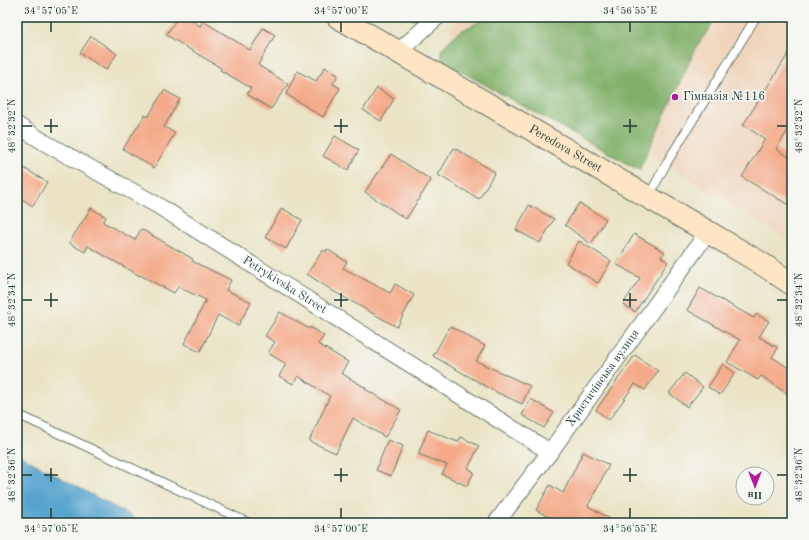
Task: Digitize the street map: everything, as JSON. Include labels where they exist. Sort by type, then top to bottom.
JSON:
[{"type":"street","name":"Peredova Street","points":[[338,17],[708,232],[759,262],[792,284]]},
{"type":"street","points":[[398,52],[436,17]]},
{"type":"street","name":"Petrykivska Street","points":[[17,125],[47,144],[157,205],[550,452]]},
{"type":"street","name":"Христичівська вулиця","points":[[503,521],[550,452],[708,232]]},
{"type":"lane","points":[[411,17],[436,17]]},
{"type":"lane","points":[[648,197],[666,164],[756,17]]},
{"type":"lane","points":[[17,414],[249,523]]},
{"type":"shaded area","name":"Гімназія №116","points":[[461,17],[792,17],[792,242],[449,30]]},
{"type":"green space","points":[[488,17],[717,17],[697,46],[639,170],[442,61],[441,49],[457,33]]},
{"type":"water","points":[[17,454],[142,522],[146,523],[17,523]]},
{"type":"building","points":[[178,17],[187,17],[200,26],[203,21],[250,50],[263,28],[275,35],[258,65],[288,84],[271,109],[247,94],[251,88],[166,35]]},
{"type":"building","points":[[91,36],[117,54],[106,70],[80,53]]},
{"type":"building","points":[[792,48],[792,124],[776,149],[792,159],[792,207],[742,177],[765,139],[743,125]]},
{"type":"building","points":[[325,67],[338,75],[333,84],[340,88],[323,117],[286,94],[297,71],[316,81]]},
{"type":"building","points":[[377,88],[394,99],[381,121],[363,110]]},
{"type":"building","points":[[164,90],[180,99],[164,127],[175,133],[154,168],[123,149],[145,115],[148,117]]},
{"type":"building","points":[[335,136],[359,150],[348,170],[323,156]]},
{"type":"building","points":[[454,148],[495,172],[479,199],[438,175]]},
{"type":"building","points":[[391,154],[431,180],[406,219],[365,192]]},
{"type":"building","points":[[17,164],[47,182],[33,206],[17,196]]},
{"type":"building","points":[[579,203],[606,219],[591,244],[565,225]]},
{"type":"building","points":[[529,205],[554,219],[540,243],[516,230]]},
{"type":"building","points":[[91,208],[106,217],[103,222],[135,240],[141,229],[193,259],[192,261],[231,280],[226,290],[251,302],[238,326],[218,315],[200,352],[184,344],[206,300],[178,287],[174,293],[140,276],[88,246],[85,252],[69,243]]},
{"type":"building","points":[[282,208],[302,220],[286,249],[265,237]]},
{"type":"building","points":[[634,234],[665,252],[661,257],[668,262],[635,312],[623,304],[640,278],[616,264]]},
{"type":"building","points":[[579,241],[611,261],[598,283],[566,263]]},
{"type":"building","points":[[327,249],[347,262],[343,268],[390,293],[395,284],[414,295],[397,327],[333,291],[307,274],[323,250],[326,252]]},
{"type":"building","points":[[700,288],[754,318],[756,314],[769,321],[759,337],[778,348],[772,357],[792,370],[792,397],[761,376],[758,380],[727,362],[740,340],[687,310]]},
{"type":"building","points":[[280,312],[324,336],[318,344],[348,362],[341,373],[401,410],[385,437],[353,418],[336,453],[309,441],[330,396],[298,376],[293,384],[279,376],[286,364],[268,353],[275,342],[265,336]]},
{"type":"building","points":[[450,326],[485,346],[476,361],[530,386],[522,404],[494,391],[433,356]]},
{"type":"building","points":[[635,355],[658,371],[645,390],[635,384],[609,420],[596,410]]},
{"type":"building","points":[[723,364],[735,373],[720,395],[708,387]]},
{"type":"building","points":[[685,373],[703,387],[687,407],[669,393]]},
{"type":"building","points":[[531,399],[554,413],[544,428],[522,415]]},
{"type":"building","points":[[428,430],[458,442],[461,437],[479,446],[468,468],[474,472],[467,486],[442,474],[447,465],[418,454]]},
{"type":"building","points":[[388,440],[403,446],[391,476],[376,470]]},
{"type":"building","points":[[583,452],[609,465],[588,506],[617,523],[559,523],[536,510],[550,485],[563,493]]},
{"type":"place","name":"Гімназія №116","points":[[675,97]]}]
